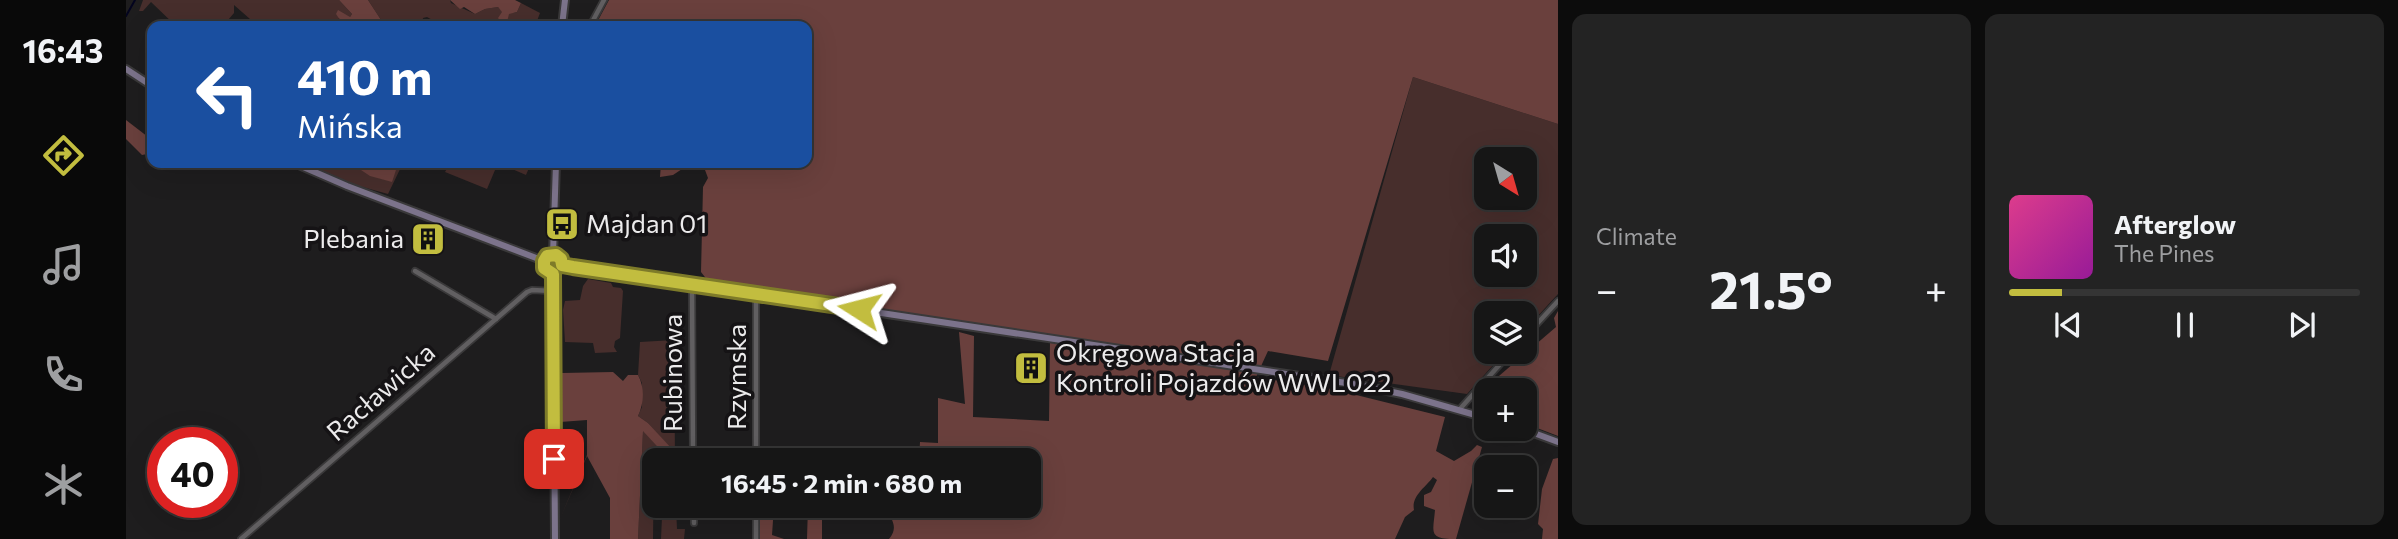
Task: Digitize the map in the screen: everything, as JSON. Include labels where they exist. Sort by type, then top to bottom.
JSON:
[{"type":"street","points":[[563,21],[565,0]]},
{"type":"street","points":[[593,21],[604,0]]},
{"type":"street","points":[[126,69],[147,83]]},
{"type":"street","points":[[306,168],[559,271],[561,259],[553,255]]},
{"type":"street","points":[[555,539],[553,291],[547,268],[553,255],[556,168]]},
{"type":"street","points":[[562,265],[1353,384],[1402,394],[1474,415]]},
{"type":"street","points":[[415,271],[496,319]]},
{"type":"street","name":"Rubinowa","points":[[692,285],[693,448]]},
{"type":"street","name":"Racławicka","points":[[242,539],[527,292],[553,291]]},
{"type":"street","name":"Rzymska","points":[[756,294],[756,448]]},
{"type":"street","points":[[1537,324],[1558,301]]},
{"type":"street","points":[[1458,411],[1500,364]]},
{"type":"street","points":[[1537,434],[1558,442]]},
{"type":"street","points":[[694,518],[694,523]]},
{"type":"street","points":[[756,518],[756,539]]},
{"type":"shaded area","points":[[143,0],[339,0],[352,14],[350,17],[338,19],[342,21],[252,21],[234,5],[234,13],[227,21],[171,21],[151,2],[143,11],[139,11]]},
{"type":"shaded area","points":[[339,0],[368,0],[382,21],[342,21],[336,14],[338,10],[350,17],[352,14]]},
{"type":"shaded area","points":[[368,0],[450,0],[451,3],[475,14],[498,7],[502,11],[517,12],[521,3],[540,13],[537,21],[434,21],[427,17],[423,21],[382,21]]},
{"type":"shaded area","points":[[450,0],[515,0],[521,3],[517,12],[509,14],[507,21],[500,21],[498,18],[502,12],[498,7],[475,14],[464,7],[460,9]]},
{"type":"shaded area","points":[[609,0],[1558,0],[1558,124],[1413,77],[1328,361],[1268,351],[1256,377],[1332,389],[1445,417],[1436,451],[1454,461],[1477,445],[1482,447],[1480,455],[1474,455],[1474,475],[1456,539],[1441,538],[1434,533],[1435,510],[1424,506],[1424,495],[1431,492],[1437,480],[1433,477],[1417,496],[1414,510],[1405,517],[1395,539],[889,539],[894,530],[891,518],[1041,518],[1041,448],[920,448],[920,442],[938,443],[938,398],[965,404],[959,332],[974,336],[973,417],[1049,421],[1050,342],[979,325],[708,281],[701,272],[703,187],[708,178],[705,170],[682,169],[673,175],[660,177],[661,168],[812,168],[812,21],[598,21]]},
{"type":"shaded area","points":[[1413,77],[1558,124],[1558,294],[1537,317],[1537,301],[1474,301],[1474,364],[1494,364],[1481,378],[1474,378],[1474,386],[1467,394],[1329,375]]},
{"type":"shaded area","points":[[126,120],[147,136],[147,154],[142,155],[126,139]]},
{"type":"shaded area","points":[[316,168],[359,168],[391,181],[396,168],[401,168],[388,194],[348,183]]},
{"type":"shaded area","points":[[358,168],[397,168],[392,182],[370,176]]},
{"type":"shaded area","points":[[447,168],[496,168],[487,189],[445,172]]},
{"type":"shaded area","points":[[510,168],[529,168],[526,175]]},
{"type":"shaded area","points":[[588,279],[611,283],[613,287],[623,291],[620,338],[615,341],[614,347],[617,352],[595,353],[593,343],[565,342],[565,301],[580,300],[583,286]]},
{"type":"shaded area","points":[[1558,311],[1558,436],[1537,428],[1537,378],[1497,378],[1513,364],[1537,364],[1537,343],[1556,327],[1554,318]]},
{"type":"shaded area","points":[[674,340],[675,448],[670,448],[638,416],[642,407],[642,383],[638,375],[640,342]]},
{"type":"shaded area","points":[[613,372],[623,381],[628,375],[638,375],[643,396],[638,416],[671,448],[659,448],[643,431],[638,539],[610,539],[610,498],[587,456],[560,519],[587,455],[587,420],[560,422],[562,373]]},
{"type":"shaded area","points":[[643,430],[659,448],[642,448]]},
{"type":"shaded area","points":[[642,452],[642,518],[653,518],[653,539],[638,539]]},
{"type":"shaded area","points":[[1558,458],[1558,539],[1542,539],[1543,529],[1538,524],[1542,489],[1553,459]]},
{"type":"shaded area","points":[[662,518],[677,518],[677,529],[685,529],[684,539],[661,539]]},
{"type":"shaded area","points":[[758,518],[773,518],[772,535],[784,539],[757,539]]},
{"type":"shaded area","points":[[808,518],[822,518],[822,539],[807,539]]},
{"type":"waterway","points":[[126,16],[135,0]]},
{"type":"place","name":"Majdan 01","points":[[562,224]]},
{"type":"place","name":"Plebania","points":[[428,239]]},
{"type":"place","name":"Okręgowa Stacja Kontroli Pojazdów WWL022","points":[[1031,368]]},
{"type":"route","points":[[554,459],[553,274],[546,271],[543,265],[547,256],[556,255],[561,259],[562,265],[573,267],[859,309]]}]
